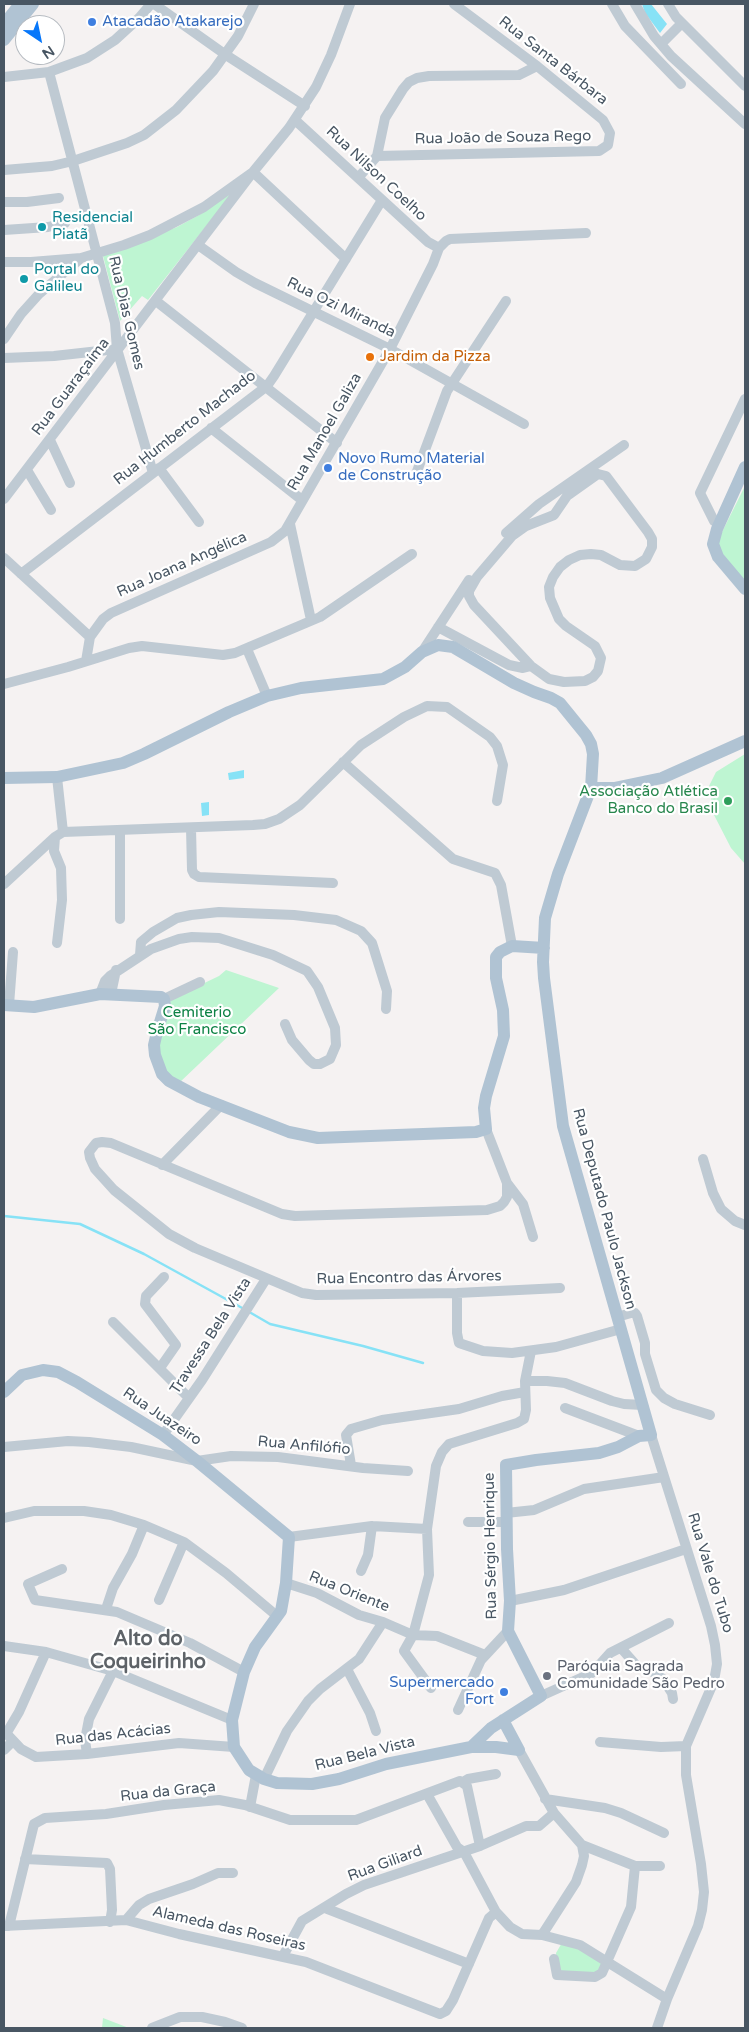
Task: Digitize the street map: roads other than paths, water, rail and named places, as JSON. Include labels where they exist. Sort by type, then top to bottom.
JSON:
[{"type":"main road","points":[[4,24],[20,4]]},
{"type":"main road","points":[[4,40],[33,4]]},
{"type":"main road","points":[[745,467],[716,523],[713,537],[715,551],[745,590]]},
{"type":"main road","name":"Rua Deputado Paulo Jackson","points":[[422,652],[438,646],[453,647],[514,683],[560,703],[586,735],[593,754],[591,788],[558,874],[538,947],[544,978],[563,1126],[619,1323]]},
{"type":"main road","points":[[4,778],[57,777],[124,763],[229,712],[267,696],[302,688],[383,678],[405,667],[422,652]]},
{"type":"main road","points":[[591,788],[614,788],[662,778],[745,740]]},
{"type":"main road","points":[[6,1005],[59,1007],[106,994],[156,996],[164,999],[165,1006],[154,1045],[157,1065],[162,1074],[169,1081],[188,1093],[289,1132],[318,1138],[476,1132],[486,1129],[484,1108],[487,1091],[504,1036],[505,1022],[496,978],[496,957],[500,952],[512,946],[538,947]]},
{"type":"main road","name":"Rua Vale do Tubo","points":[[619,1323],[643,1405],[645,1436]]},
{"type":"main road","name":"Rua Juazeiro","points":[[4,1393],[13,1382],[31,1372],[43,1370],[58,1372],[163,1435],[289,1537]]},
{"type":"main road","name":"Rua Sérgio Henrique","points":[[541,1696],[508,1631],[510,1601],[506,1518],[506,1465],[599,1453],[645,1436]]},
{"type":"main road","points":[[260,1777],[249,1770],[234,1747],[232,1720],[244,1672],[255,1647],[277,1616],[283,1603],[289,1537]]},
{"type":"main road","points":[[472,1747],[481,1736],[502,1720],[541,1696]]},
{"type":"main road","points":[[502,1720],[519,1750]]},
{"type":"main road","name":"Rua Bela Vista","points":[[260,1777],[277,1783],[295,1785],[326,1782],[386,1764],[472,1747],[496,1747],[519,1750]]},
{"type":"street","points":[[4,77],[49,72],[72,65],[103,49],[127,31],[152,4],[305,106]]},
{"type":"street","points":[[4,170],[52,166],[73,161],[128,143],[152,129],[176,110],[226,55],[254,4]]},
{"type":"street","points":[[4,262],[81,258],[150,235],[204,207],[253,172],[305,106],[316,87],[331,55],[350,4]]},
{"type":"street","name":"Rua Santa Bárbara","points":[[454,4],[538,66],[608,126]]},
{"type":"street","points":[[612,4],[625,26],[681,84]]},
{"type":"street","points":[[635,4],[640,16],[661,44],[745,124]]},
{"type":"street","points":[[668,4],[681,24],[745,86]]},
{"type":"street","points":[[661,44],[681,24]]},
{"type":"street","points":[[358,178],[377,156],[385,118],[409,82],[417,78],[429,76],[519,75],[538,66]]},
{"type":"street","name":"Rua Dias Gomes","points":[[49,72],[115,323],[117,349],[156,470]]},
{"type":"street","name":"Rua Nilson Coelho","points":[[294,120],[428,242],[439,248]]},
{"type":"street","name":"Rua João de Souza Rego","points":[[377,156],[599,151],[608,145],[610,133],[608,126]]},
{"type":"street","points":[[253,172],[346,260]]},
{"type":"street","name":"Rua Guaraçaíma","points":[[4,499],[253,172]]},
{"type":"street","points":[[4,202],[26,202],[59,198]]},
{"type":"street","name":"Rua Humberto Machado","points":[[21,574],[267,386],[382,200]]},
{"type":"street","points":[[4,230],[48,228],[65,223]]},
{"type":"street","points":[[439,248],[450,239],[586,234]]},
{"type":"street","name":"Rua Ozi Miranda","points":[[198,245],[236,272],[390,349],[524,424]]},
{"type":"street","name":"Rua Manoel Galiza","points":[[290,524],[390,349],[433,264],[439,248]]},
{"type":"street","points":[[4,339],[21,314],[39,294],[81,258]]},
{"type":"street","points":[[156,301],[267,386],[337,443]]},
{"type":"street","points":[[416,474],[444,399],[452,383],[506,301]]},
{"type":"street","points":[[4,358],[54,356],[117,349]]},
{"type":"street","points":[[716,523],[700,493],[745,399]]},
{"type":"street","points":[[211,428],[302,500]]},
{"type":"street","points":[[50,440],[70,484]]},
{"type":"street","points":[[422,652],[480,565],[507,533],[539,504],[624,445]]},
{"type":"street","points":[[27,470],[51,510]]},
{"type":"street","points":[[156,470],[199,522]]},
{"type":"street","points":[[438,627],[509,665],[523,668],[531,666],[549,679],[577,682],[592,677],[600,665],[601,658],[595,646],[566,626],[553,609],[549,587],[553,577],[560,567],[580,555],[601,555],[620,565],[635,566],[641,564],[650,554],[652,546],[652,539],[648,532],[604,474],[598,474],[567,496],[554,515],[526,526],[512,536],[478,577],[470,591],[469,596],[474,605],[531,666]]},
{"type":"street","points":[[290,524],[311,620]]},
{"type":"street","name":"Rua Joana Angélica","points":[[90,637],[103,619],[111,613],[271,542],[285,531],[290,524]]},
{"type":"street","points":[[4,684],[116,651],[142,646],[223,655],[247,649],[325,614],[412,554]]},
{"type":"street","points":[[4,558],[90,637],[86,661]]},
{"type":"street","points":[[247,649],[267,696]]},
{"type":"street","points":[[4,884],[59,835],[120,830],[266,824],[279,819],[300,805],[361,745],[415,710],[427,706],[447,707],[490,737],[497,746],[503,765],[497,801]]},
{"type":"street","points":[[343,762],[453,859],[495,873],[501,885],[512,946]]},
{"type":"street","points":[[57,777],[59,835],[54,851],[61,868],[62,900],[57,943]]},
{"type":"street","points":[[191,828],[192,870],[199,878],[333,883]]},
{"type":"street","points":[[120,830],[120,919]]},
{"type":"street","points":[[140,955],[141,942],[153,932],[177,918],[191,915],[219,912],[256,913],[336,920],[361,931],[372,943],[387,991],[386,1009]]},
{"type":"street","points":[[106,994],[116,970],[140,955],[160,945],[179,939],[205,937],[234,942],[300,966],[313,978],[331,1015],[336,1037],[336,1045],[330,1059],[320,1064],[314,1064],[292,1040],[284,1024]]},
{"type":"street","points":[[6,1005],[13,952]]},
{"type":"street","points":[[164,999],[200,982]]},
{"type":"street","points":[[162,1165],[221,1105]]},
{"type":"street","points":[[486,1129],[507,1183],[522,1204],[533,1238]]},
{"type":"street","name":"Rua Encontro das Árvores","points":[[507,1183],[507,1197],[495,1209],[302,1216],[282,1214],[111,1143],[96,1143],[90,1152],[90,1158],[95,1169],[114,1190],[169,1234],[195,1248],[310,1295],[457,1293],[560,1288]]},
{"type":"street","points":[[703,1159],[712,1193],[721,1208],[735,1221],[745,1225]]},
{"type":"street","points":[[160,1368],[176,1345],[145,1304],[146,1296],[164,1277]]},
{"type":"street","name":"Travessa Bela Vista","points":[[163,1435],[240,1323],[266,1278]]},
{"type":"street","points":[[457,1293],[457,1333],[459,1343],[483,1350],[503,1353],[556,1347],[619,1323],[631,1313],[635,1313],[645,1343],[645,1354],[656,1390],[664,1398],[675,1404],[710,1414]]},
{"type":"street","points":[[114,1322],[189,1398]]},
{"type":"street","points":[[431,1688],[404,1651],[413,1635],[429,1575],[427,1529],[436,1466],[442,1452],[449,1444],[522,1421],[526,1410],[524,1392],[531,1351]]},
{"type":"street","points":[[525,1381],[565,1383],[612,1401],[643,1405]]},
{"type":"street","points":[[351,1465],[346,1435],[352,1429],[402,1416],[459,1409],[502,1396],[524,1392]]},
{"type":"street","points":[[565,1408],[645,1436]]},
{"type":"street","name":"Rua Vale do Tubo","points":[[645,1436],[664,1477],[711,1626],[715,1644],[716,1664],[714,1681],[686,1746],[686,1775],[704,1892],[698,1926],[666,1999],[657,2028]]},
{"type":"street","points":[[4,1448],[68,1441],[89,1442],[131,1447],[197,1461]]},
{"type":"street","name":"Rua Anfilófio","points":[[197,1461],[232,1452],[325,1464],[351,1465],[363,1468],[408,1470]]},
{"type":"street","points":[[468,1522],[506,1518],[534,1510],[584,1489],[664,1477]]},
{"type":"street","points":[[4,1518],[34,1511],[84,1511],[111,1515],[144,1524],[184,1542],[226,1573],[277,1616]]},
{"type":"street","points":[[106,1609],[113,1588],[132,1554],[144,1524]]},
{"type":"street","points":[[289,1537],[372,1526],[427,1529]]},
{"type":"street","points":[[362,1571],[368,1555],[372,1526]]},
{"type":"street","points":[[159,1600],[184,1542]]},
{"type":"street","points":[[510,1601],[564,1590],[686,1549]]},
{"type":"street","points":[[62,1569],[28,1584],[35,1600],[106,1609],[190,1643],[244,1672]]},
{"type":"street","name":"Rua Oriente","points":[[286,1583],[318,1593],[359,1615],[383,1622],[413,1635],[437,1636],[478,1650],[485,1655]]},
{"type":"street","points":[[250,1807],[260,1777],[287,1731],[308,1701],[320,1689],[359,1659],[383,1622]]},
{"type":"street","points":[[541,1696],[592,1673],[604,1657],[669,1623]]},
{"type":"street","name":"Rua Sérgio Henrique","points":[[458,1710],[478,1666],[485,1655],[508,1631]]},
{"type":"street","points":[[4,1646],[46,1652],[113,1671],[232,1720]]},
{"type":"street","points":[[621,1648],[636,1665],[657,1674],[663,1679],[672,1693],[673,1700]]},
{"type":"street","points":[[4,1750],[8,1735],[46,1652]]},
{"type":"street","points":[[347,1669],[370,1713],[376,1731]]},
{"type":"street","points":[[87,1754],[85,1740],[89,1720],[113,1671]]},
{"type":"street","name":"Rua das Acácias","points":[[8,1735],[28,1754],[36,1757],[87,1754],[179,1743],[234,1747]]},
{"type":"street","points":[[600,1742],[661,1747],[686,1746]]},
{"type":"street","points":[[519,1750],[554,1814],[582,1844],[635,1866],[660,1866]]},
{"type":"street","name":"Rua da Graça","points":[[6,1926],[34,1824],[45,1818],[106,1814],[219,1800],[250,1807],[290,1820],[356,1820],[427,1794],[465,1784],[468,1779],[496,1774]]},
{"type":"street","points":[[465,1784],[480,1846]]},
{"type":"street","points":[[427,1794],[457,1847],[464,1852],[496,1912],[518,1932],[526,1935],[542,1935],[580,1945],[666,1999]]},
{"type":"street","points":[[545,1799],[605,1808],[622,1813],[664,1833]]},
{"type":"street","name":"Rua Giliard","points":[[283,1956],[302,1921],[364,1885],[464,1852],[526,1826],[538,1826],[554,1814]]},
{"type":"street","points":[[542,1935],[576,1882],[582,1865],[582,1844]]},
{"type":"street","points":[[25,1859],[107,1863],[110,1869],[112,1910],[110,1922]]},
{"type":"street","points":[[554,1959],[556,1975],[594,1977],[602,1973],[631,1907],[635,1866]]},
{"type":"street","points":[[126,1920],[139,1905],[149,1899],[218,1873],[233,1872]]},
{"type":"street","points":[[325,1908],[469,1964],[489,1918],[496,1912]]},
{"type":"street","name":"Alameda das Roseiras","points":[[6,1926],[126,1920],[179,1934],[306,1962],[344,1975],[438,2014],[446,2011],[469,1964]]},
{"type":"street","points":[[152,2028],[180,2017],[202,2017],[242,2028]]},
{"type":"water","points":[[642,4],[651,4],[667,24],[660,33],[645,13]]},
{"type":"water","points":[[244,770],[244,778],[229,780],[228,773]]},
{"type":"water","points":[[209,802],[209,815],[202,816],[201,803]]},
{"type":"waterway","points":[[4,1216],[80,1224],[144,1254],[244,1309]]},
{"type":"waterway","points":[[251,1313],[270,1324],[363,1346],[423,1363]]},
{"type":"place","name":"Atacadão Atakarejo","points":[[92,22]]},
{"type":"place","name":"Residencial Piatã","points":[[42,227]]},
{"type":"place","name":"Portal do Galileu","points":[[24,279]]},
{"type":"place","name":"Jardim da Pizza","points":[[370,357]]},
{"type":"place","name":"Novo Rumo Material de Construção","points":[[328,468]]},
{"type":"place","name":"Associação Atlética Banco do Brasil","points":[[728,801]]},
{"type":"place","name":"Paróquia Sagrada Comunidade São Pedro","points":[[547,1676]]},
{"type":"place","name":"Supermercado Fort","points":[[504,1692]]},
{"type":"district","name":"Alto do Coqueirinho","points":[[148,1652]]},
{"type":"park label","name":"Cemiterio São Francisco","points":[[197,1022]]}]
